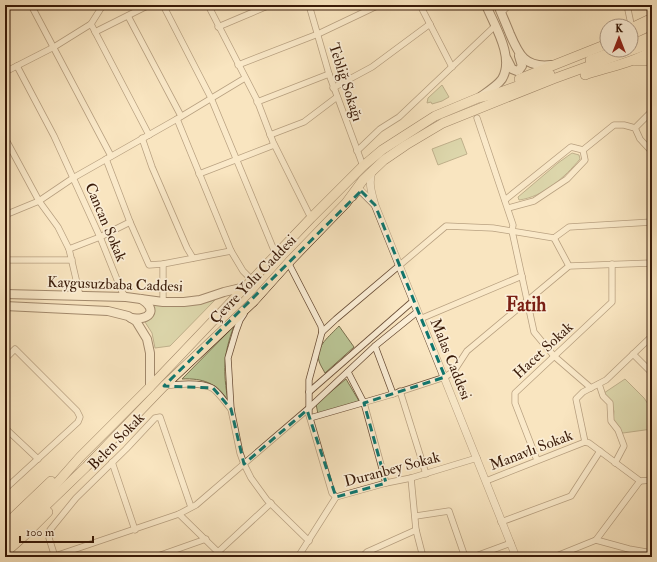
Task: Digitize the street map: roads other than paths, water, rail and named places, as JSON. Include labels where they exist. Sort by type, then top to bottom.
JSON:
[{"type":"main road","points":[[478,98],[502,79],[506,67],[506,57],[502,41],[486,5]]},
{"type":"main road","points":[[498,5],[522,63],[519,70],[515,71],[512,68],[506,57]]},
{"type":"main road","points":[[639,23],[652,18]]},
{"type":"main road","points":[[639,31],[652,25]]},
{"type":"main road","points":[[639,34],[648,33],[652,36]]},
{"type":"main road","points":[[639,42],[652,36]]},
{"type":"main road","points":[[552,77],[652,43]]},
{"type":"main road","points":[[587,51],[599,44]]},
{"type":"main road","points":[[478,98],[499,87],[599,47]]},
{"type":"main road","points":[[482,107],[517,98],[644,56],[652,50]]},
{"type":"main road","points":[[518,52],[529,62],[542,65],[554,64]]},
{"type":"main road","points":[[552,77],[599,57]]},
{"type":"main road","points":[[625,62],[652,61]]},
{"type":"main road","name":"Çevre Yolu Caddesi","points":[[5,535],[42,500],[80,457],[311,218],[363,166],[382,150],[435,116],[478,98],[552,77]]},
{"type":"main road","name":"Çevre Yolu Caddesi","points":[[5,545],[86,467],[164,386],[254,301],[346,203],[363,180],[373,170],[406,145],[449,120],[552,77]]},
{"type":"main road","name":"Kaygusuzbaba Caddesi","points":[[5,294],[126,298],[163,302],[200,300],[245,287]]},
{"type":"main road","points":[[131,318],[145,318],[149,314],[150,308],[147,303],[141,299]]},
{"type":"main road","name":"Kaygusuzbaba Caddesi","points":[[5,306],[108,310],[118,312],[131,318],[136,321],[149,345],[150,386]]},
{"type":"main road","points":[[6,524],[54,478],[80,457]]},
{"type":"main road","points":[[5,553],[41,520],[76,482],[86,467]]},
{"type":"street","points":[[31,5],[54,47],[108,158],[130,222],[149,265],[162,264],[231,251]]},
{"type":"street","points":[[5,72],[54,47],[91,24],[103,5]]},
{"type":"street","points":[[95,32],[150,5]]},
{"type":"street","points":[[163,5],[211,98],[276,255]]},
{"type":"street","points":[[208,5],[258,102],[274,145],[311,218]]},
{"type":"street","points":[[218,27],[270,5]]},
{"type":"street","name":"Tebliğ Sokağı","points":[[309,5],[329,74],[363,166]]},
{"type":"street","points":[[238,65],[318,34],[379,5]]},
{"type":"street","points":[[420,5],[452,67]]},
{"type":"street","points":[[501,13],[509,5]]},
{"type":"street","points":[[627,5],[630,18]]},
{"type":"street","points":[[128,16],[179,118],[199,174],[231,251],[243,271],[252,280]]},
{"type":"street","points":[[91,24],[149,135]]},
{"type":"street","points":[[334,88],[372,67],[430,24]]},
{"type":"street","points":[[357,150],[380,129],[399,117],[495,26]]},
{"type":"street","name":"Cancan Sokak","points":[[17,66],[54,136],[100,236],[122,292],[126,298]]},
{"type":"street","points":[[258,102],[329,74]]},
{"type":"street","points":[[5,215],[39,201],[73,178],[179,118],[245,78]]},
{"type":"street","points":[[270,135],[304,122],[337,97]]},
{"type":"street","points":[[635,128],[652,111]]},
{"type":"street","points":[[476,118],[513,225],[512,232],[534,332],[554,356],[591,388]]},
{"type":"street","points":[[583,150],[614,125],[624,124],[635,128],[640,139],[652,152]]},
{"type":"street","points":[[5,138],[39,201],[58,227],[69,249],[80,296]]},
{"type":"street","points":[[142,138],[152,167],[187,248],[193,258]]},
{"type":"street","points":[[199,174],[274,145]]},
{"type":"street","points":[[505,200],[571,147],[583,150]]},
{"type":"street","points":[[508,208],[534,201],[567,178],[585,160],[583,150]]},
{"type":"street","name":"Malas Caddesi","points":[[373,170],[370,183],[375,205],[516,557]]},
{"type":"street","points":[[346,203],[356,193],[361,192],[375,205]]},
{"type":"street","points":[[69,249],[130,222]]},
{"type":"street","points":[[322,332],[446,226],[493,228],[554,238],[569,227],[652,222]]},
{"type":"street","points":[[554,238],[569,266]]},
{"type":"street","points":[[5,259],[72,260]]},
{"type":"street","points":[[289,262],[322,326],[322,332],[309,380],[309,408],[310,418],[332,493],[336,498]]},
{"type":"street","points":[[310,418],[354,404],[364,403],[445,377],[454,371],[467,352],[569,266],[652,263]]},
{"type":"street","points":[[162,264],[163,302]]},
{"type":"street","name":"Hacet Sokak","points":[[537,460],[515,403],[515,392],[612,302],[612,264]]},
{"type":"street","points":[[55,557],[179,514],[196,504],[309,408],[375,346],[419,315],[522,276]]},
{"type":"street","points":[[254,301],[240,320],[228,358],[230,409],[244,464],[251,478],[271,503],[310,541]]},
{"type":"street","points":[[309,392],[413,301]]},
{"type":"street","points":[[652,336],[606,380],[583,392],[576,399],[585,442],[589,443],[640,481],[652,480]]},
{"type":"street","points":[[375,346],[393,394]]},
{"type":"street","points":[[5,359],[15,349],[77,411],[80,417],[78,422],[5,489]]},
{"type":"street","points":[[633,354],[652,373]]},
{"type":"street","points":[[348,372],[364,403],[386,483]]},
{"type":"street","points":[[164,386],[176,384],[203,385],[213,388],[230,409]]},
{"type":"street","points":[[599,384],[603,396],[610,403],[611,421],[618,430],[624,446],[615,463]]},
{"type":"street","points":[[400,391],[426,474]]},
{"type":"street","name":"Belen Sokak","points":[[55,557],[48,538],[50,530],[76,498],[155,418],[160,417],[191,507]]},
{"type":"street","points":[[5,428],[38,460]]},
{"type":"street","name":"Manavlı Sokak","points":[[486,481],[585,442]]},
{"type":"street","points":[[502,522],[571,496],[600,451]]},
{"type":"street","name":"Duranbey Sokak","points":[[298,557],[310,541],[336,498],[386,483],[426,474],[476,458]]},
{"type":"street","points":[[112,462],[135,530]]},
{"type":"street","points":[[411,478],[416,516],[416,530],[423,557]]},
{"type":"street","points":[[554,557],[569,554],[596,540],[640,481]]},
{"type":"street","points":[[179,514],[206,539],[216,555],[271,503]]},
{"type":"street","points":[[416,516],[449,511],[465,557]]},
{"type":"street","points":[[362,557],[367,552],[416,530]]},
{"type":"street","points":[[155,557],[206,539]]},
{"type":"street","points":[[596,540],[629,549],[652,553]]},
{"type":"street","points":[[473,557],[511,543]]},
{"type":"district","name":"Fatih","points":[[526,304]]}]
